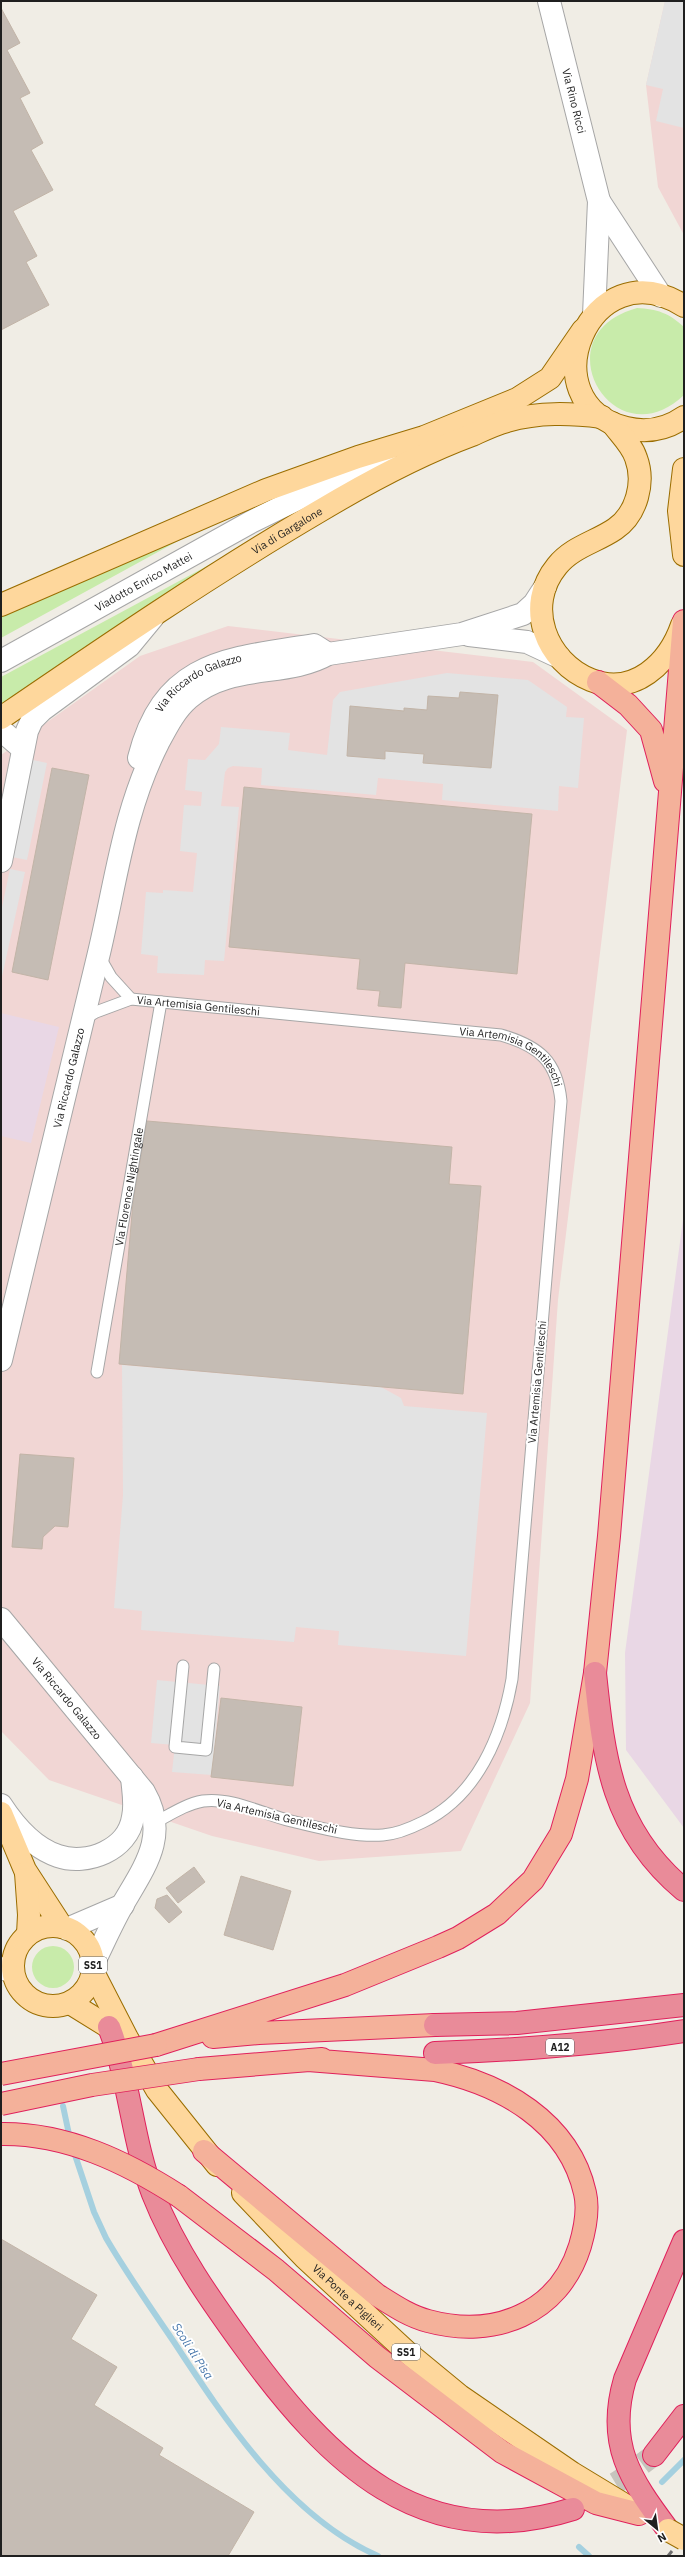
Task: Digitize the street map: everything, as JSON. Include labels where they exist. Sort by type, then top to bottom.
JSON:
[{"type":"highway","points":[[156,2045],[301,2001],[412,1958],[458,1938],[497,1914],[533,1880],[562,1834],[571,1805],[595,1673],[609,1536],[684,621]]},
{"type":"highway","points":[[598,682],[628,705],[651,730],[670,802]]},
{"type":"highway","points":[[595,1673],[604,1755],[624,1814],[647,1851],[684,1890]]},
{"type":"highway","points":[[1,2074],[156,2045],[259,2033],[517,2023],[684,2005]]},
{"type":"highway","name":"A12","points":[[435,2062],[534,2049],[611,2042],[684,2031]]},
{"type":"highway","points":[[118,2032],[123,2068],[142,2159],[162,2215],[189,2264],[227,2324],[272,2385],[316,2435],[353,2471],[382,2492],[418,2508],[440,2515],[475,2521],[516,2521],[554,2516],[573,2509]]},
{"type":"highway","points":[[1,2104],[137,2077],[207,2068],[308,2060],[435,2062],[512,2097],[533,2111],[552,2129],[565,2148],[580,2176],[586,2193],[587,2213],[575,2259],[558,2289],[538,2308],[522,2316],[487,2326],[461,2326],[437,2323],[406,2313],[376,2295],[204,2151]]},
{"type":"highway","points":[[1,2134],[43,2137],[75,2145],[127,2166],[179,2196],[276,2270],[376,2356],[502,2452],[596,2503],[639,2514]]},
{"type":"highway","points":[[676,2534],[637,2487],[627,2466],[619,2440],[617,2418],[618,2403],[625,2379],[684,2241]]},
{"type":"highway","points":[[654,2455],[684,2416]]},
{"type":"main road","name":"Via di Gargalone","points":[[1,718],[159,610],[425,444],[534,390],[550,378],[588,322],[612,301],[639,293],[676,301]]},
{"type":"main road","points":[[588,322],[575,354],[577,378],[587,401],[607,420],[636,458],[638,476],[637,501],[629,516],[616,528],[581,546],[557,565],[545,587],[540,611],[545,636],[559,657],[580,675],[598,682],[626,684],[657,667],[678,639],[684,621],[684,612]]},
{"type":"main road","name":"Via di Gargalone","points":[[1,605],[266,490],[358,457],[425,444],[521,418],[570,413],[607,420],[634,430],[646,431],[668,426],[684,417]]},
{"type":"main road","points":[[684,470],[679,511],[684,555]]},
{"type":"main road","name":"SS1","points":[[1,1813],[25,1870],[65,1928],[85,1943],[92,1967],[84,1991],[70,2003]]},
{"type":"main road","name":"SS1","points":[[25,1870],[29,1915],[28,1934]]},
{"type":"main road","points":[[65,1928],[46,1927],[28,1934],[16,1951],[7,1970],[24,1994],[34,2002],[53,2006],[70,2003]]},
{"type":"main road","name":"Via Ponte a Piglieri","points":[[92,1967],[118,2032],[157,2090],[204,2151],[305,2258],[408,2354],[503,2428],[639,2514],[676,2534]]},
{"type":"main road","name":"Via Ponte a Piglieri","points":[[70,2003],[118,2032]]},
{"type":"street","name":"Via Rino Ricci","points":[[549,1],[600,201],[588,322]]},
{"type":"street","name":"Via Rino Ricci","points":[[600,201],[676,301]]},
{"type":"street","name":"Viadotto Enrico Mattei","points":[[1,661],[285,504],[425,444]]},
{"type":"street","name":"Via Riccardo Galazzo","points":[[1,1360],[98,954],[116,865],[134,796],[170,720],[194,693],[215,681],[261,669],[314,662],[328,654],[462,634],[523,614],[534,604],[545,587]]},
{"type":"street","points":[[1,861],[29,726],[36,715],[129,646],[159,610]]},
{"type":"street","name":"Via Riccardo Galazzo","points":[[462,634],[528,642],[559,657]]},
{"type":"street","points":[[1,730],[24,749]]},
{"type":"street","name":"Via Riccardo Galazzo","points":[[1,1619],[132,1777],[149,1801],[156,1822],[154,1839],[146,1864],[122,1905],[92,1967]]},
{"type":"street","points":[[1,1805],[22,1831],[45,1849],[70,1859],[92,1857],[110,1850],[129,1829],[133,1818],[135,1800],[132,1777]]},
{"type":"street","points":[[65,1928],[122,1905]]},
{"type":"lane","points":[[82,1021],[96,1012],[131,999],[111,977],[98,954]]},
{"type":"lane","name":"Via Artemisia Gentileschi","points":[[131,999],[501,1035],[521,1041],[540,1052],[556,1074],[560,1087],[561,1115],[509,1694],[483,1765],[468,1789],[436,1816],[412,1828],[385,1835],[328,1830],[216,1801],[191,1804],[156,1822]]},
{"type":"lane","name":"Via Florence Nightingale","points":[[97,1372],[161,1002]]},
{"type":"lane","points":[[183,1666],[175,1747],[206,1750],[214,1669]]},
{"type":"shaded area","points":[[665,1],[684,1],[684,235],[658,187],[646,85]]},
{"type":"shaded area","points":[[665,1],[684,1],[684,128],[656,121],[663,89],[646,85]]},
{"type":"shaded area","points":[[228,626],[533,662],[627,730],[558,1300],[530,1703],[461,1851],[319,1861],[212,1836],[49,1780],[1,1731],[1,755],[140,656]]},
{"type":"shaded area","points":[[447,673],[528,680],[567,707],[566,717],[584,718],[578,788],[559,786],[558,811],[442,800],[443,784],[378,778],[376,795],[261,785],[262,768],[233,766],[228,768],[225,772],[221,806],[239,807],[224,961],[205,960],[204,975],[157,973],[158,956],[141,954],[146,892],[163,893],[163,890],[193,892],[197,853],[180,851],[184,805],[201,806],[202,792],[185,790],[188,759],[205,760],[219,744],[221,727],[290,733],[288,750],[327,755],[333,700],[340,692]]},
{"type":"shaded area","points":[[33,760],[47,763],[27,860],[12,857]]},
{"type":"shaded area","points":[[10,869],[25,872],[1,981],[1,912]]},
{"type":"shaded area","points":[[1,1013],[59,1027],[31,1143],[1,1136]]},
{"type":"shaded area","points":[[684,1212],[684,1828],[626,1750],[625,1653]]},
{"type":"shaded area","points":[[122,1365],[381,1387],[401,1398],[404,1406],[487,1413],[466,1656],[338,1645],[339,1631],[296,1627],[294,1642],[141,1630],[142,1611],[114,1608],[123,1495]]},
{"type":"shaded area","points":[[157,1680],[220,1686],[212,1775],[172,1772],[175,1745],[151,1743]]},
{"type":"green space","points":[[637,308],[651,309],[668,315],[684,327],[684,395],[658,412],[633,413],[613,404],[598,387],[590,365],[593,342],[608,322]]},
{"type":"green space","points":[[229,513],[1,638],[1,613]]},
{"type":"green space","points":[[246,545],[1,706],[1,677]]},
{"type":"green space","points":[[49,1946],[57,1946],[65,1949],[71,1955],[74,1967],[71,1979],[65,1985],[57,1988],[49,1988],[41,1985],[35,1979],[32,1971],[32,1963],[35,1955],[41,1949]]},
{"type":"building","points":[[1,8],[20,43],[7,50],[30,93],[20,98],[43,143],[31,150],[53,190],[13,211],[37,256],[26,262],[49,305],[1,330]]},
{"type":"building","points":[[460,692],[498,695],[491,768],[423,763],[424,754],[385,751],[385,759],[347,756],[350,706],[404,711],[404,708],[427,710],[428,696],[459,698]]},
{"type":"building","points":[[52,768],[89,775],[48,980],[12,972]]},
{"type":"building","points":[[244,787],[532,814],[517,974],[405,963],[401,1008],[378,1006],[380,991],[357,989],[360,959],[229,947]]},
{"type":"building","points":[[147,1121],[452,1147],[449,1184],[481,1186],[463,1394],[119,1364],[133,1202]]},
{"type":"building","points":[[20,1454],[74,1458],[68,1527],[55,1526],[43,1537],[42,1549],[12,1547]]},
{"type":"building","points":[[221,1698],[302,1707],[293,1786],[211,1777]]},
{"type":"building","points":[[194,1867],[205,1882],[178,1903],[166,1888]]},
{"type":"building","points":[[241,1876],[291,1891],[273,1950],[224,1935]]},
{"type":"building","points":[[167,1895],[182,1912],[169,1923],[155,1908],[157,1899]]},
{"type":"building","points":[[1,2239],[97,2295],[71,2339],[117,2367],[94,2405],[163,2448],[159,2455],[254,2512],[228,2556],[1,2556]]},
{"type":"waterway","name":"Scoli di Pisa","points":[[63,2106],[70,2139]]},
{"type":"waterway","name":"Scoli di Pisa","points":[[73,2149],[94,2212],[106,2238],[131,2278],[237,2434],[288,2492],[316,2517],[346,2539],[378,2556]]},
{"type":"waterway","points":[[662,2482],[684,2460]]},
{"type":"waterway","name":"Scoli di Pisa","points":[[579,2547],[589,2556]]},
{"type":"tunnel","points":[[587,2500],[619,2481],[654,2455]]},
{"type":"railway","points":[[668,2556],[672,2551]]}]
